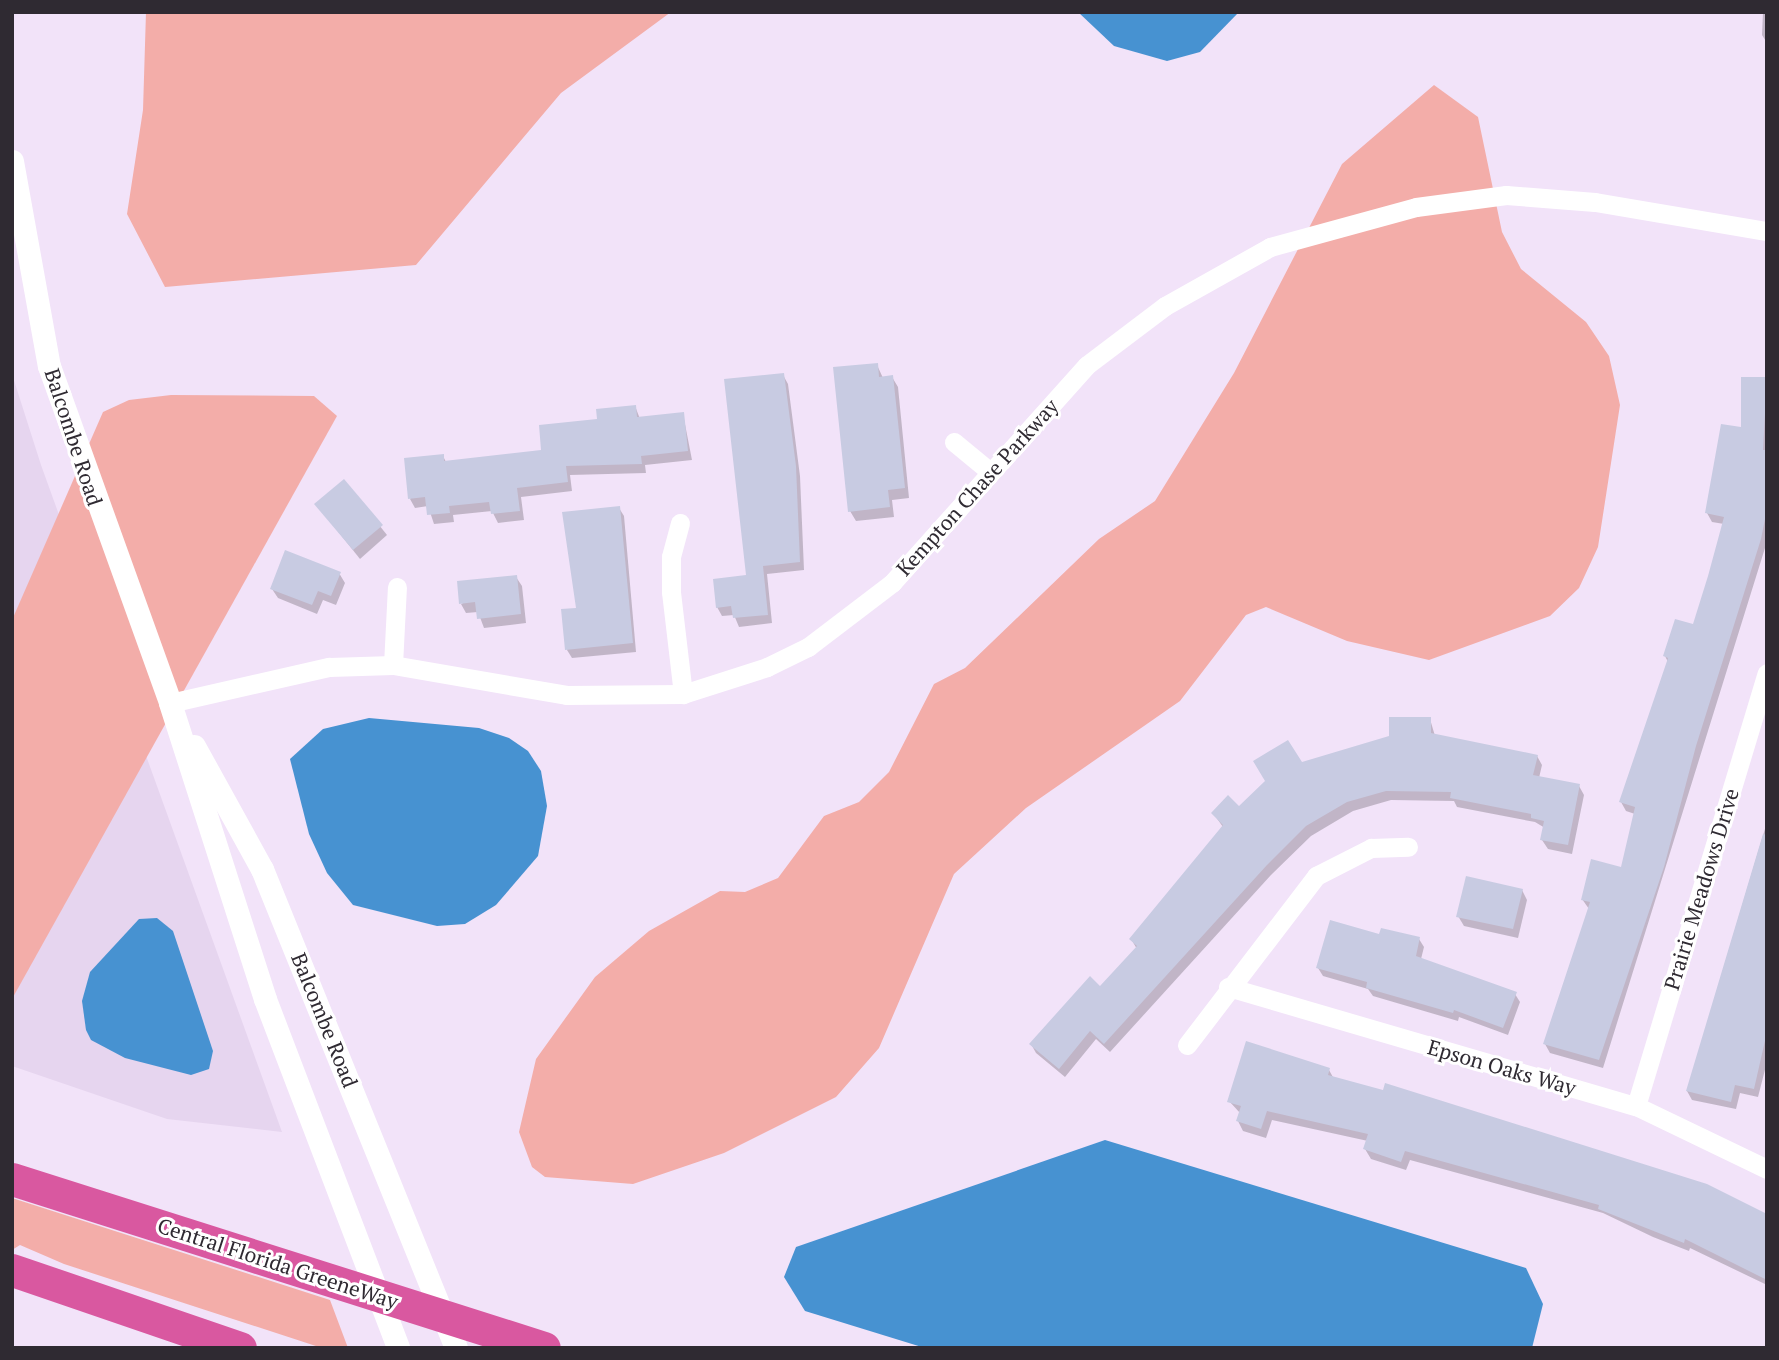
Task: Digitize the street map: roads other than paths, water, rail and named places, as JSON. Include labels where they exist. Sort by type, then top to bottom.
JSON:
[{"type":"highway","name":"Central Florida GreeneWay","points":[[12,1179],[544,1348]]},
{"type":"highway","points":[[12,1269],[240,1348]]},
{"type":"street","name":"Balcombe Road","points":[[12,161],[49,366],[170,704],[265,999],[398,1348]]},
{"type":"street","name":"Kempton Chase Parkway","points":[[170,704],[329,667],[393,665],[566,695],[683,694],[767,667],[808,647],[892,583],[988,470],[1087,365],[1165,306],[1270,247],[1416,207],[1506,195],[1595,202],[1767,231]]},
{"type":"street","points":[[954,443],[988,470]]},
{"type":"street","points":[[680,523],[671,557],[671,592],[683,694]]},
{"type":"street","points":[[393,665],[397,587]]},
{"type":"street","name":"Prairie Meadows Drive","points":[[1636,1106],[1767,673]]},
{"type":"street","name":"Balcombe Road","points":[[170,704],[262,869],[456,1348]]},
{"type":"street","points":[[1187,1045],[1228,987],[1316,876],[1371,848],[1408,847]]},
{"type":"street","name":"Epson Oaks Way","points":[[1228,987],[1636,1106],[1767,1169]]},
{"type":"water","points":[[1078,12],[1239,12],[1200,52],[1167,61],[1114,46]]},
{"type":"water","points":[[369,718],[479,728],[509,738],[528,751],[541,771],[547,806],[538,856],[496,905],[465,924],[437,926],[353,905],[327,873],[309,834],[290,759],[323,729]]},
{"type":"water","points":[[157,918],[173,931],[213,1051],[209,1069],[191,1075],[125,1058],[91,1040],[86,1030],[82,1001],[90,972],[139,919]]},
{"type":"water","points":[[1105,1140],[1526,1268],[1543,1304],[1532,1348],[925,1348],[805,1311],[784,1277],[796,1247]]}]
